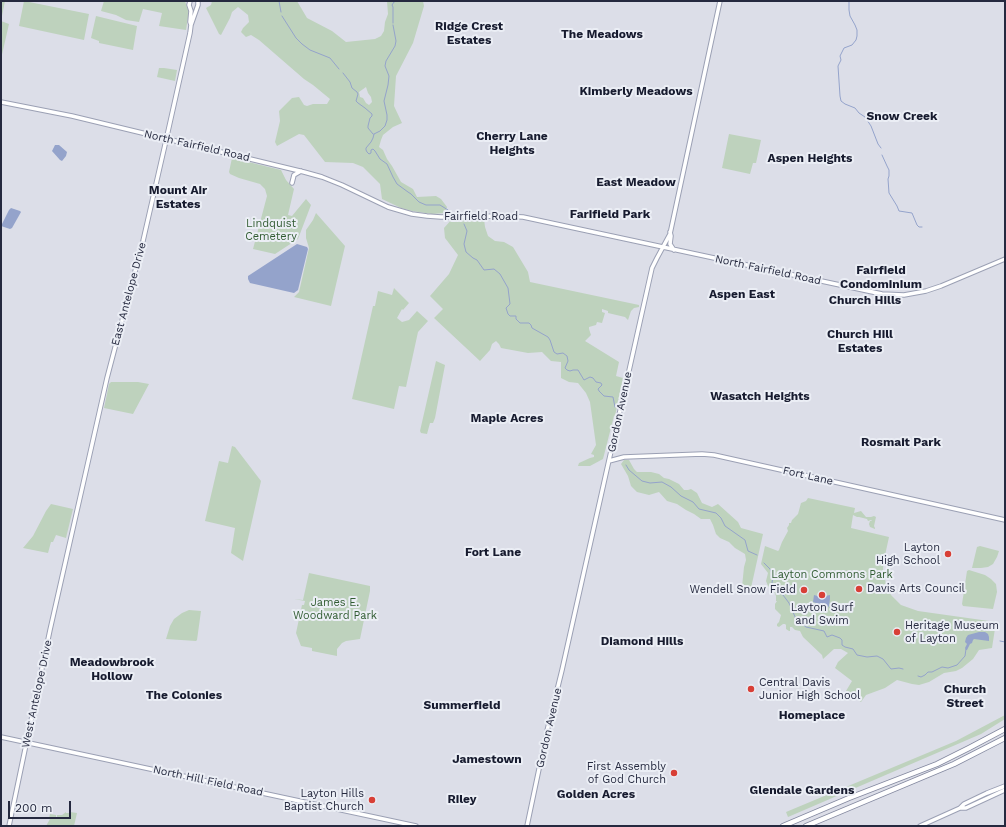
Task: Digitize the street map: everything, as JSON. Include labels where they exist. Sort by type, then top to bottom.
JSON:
[{"type":"highway","points":[[783,826],[849,798],[937,764],[1005,729]]},
{"type":"highway","points":[[806,826],[954,764],[1005,738]]},
{"type":"main road","name":"East Antelope Drive","points":[[190,1],[189,6],[191,25]]},
{"type":"main road","name":"East Antelope Drive","points":[[66,562],[107,378],[142,248],[191,25],[198,1]]},
{"type":"main road","name":"Gordon Avenue","points":[[527,826],[548,725],[652,268],[669,235],[720,1]]},
{"type":"main road","points":[[190,9],[196,9]]},
{"type":"main road","name":"North Fairfield Road","points":[[1,102],[72,116],[301,171],[342,185],[388,206]]},
{"type":"main road","points":[[292,183],[294,175],[301,171]]},
{"type":"main road","name":"Fairfield Road","points":[[388,206],[412,214],[427,216],[519,217],[691,253]]},
{"type":"main road","points":[[670,231],[670,244],[674,250]]},
{"type":"main road","name":"North Fairfield Road","points":[[691,253],[867,291],[896,295],[931,290],[1005,259]]},
{"type":"main road","name":"Fort Lane","points":[[609,461],[626,457],[702,454],[714,455],[1005,520]]},
{"type":"main road","name":"West Antelope Drive","points":[[9,826],[66,562]]},
{"type":"main road","name":"North Hill Field Road","points":[[1,737],[416,826]]},
{"type":"main road","points":[[920,826],[960,808],[964,804],[1004,787]]},
{"type":"main road","points":[[960,808],[966,808],[1004,787]]},
{"type":"green space","points":[[1,1],[5,1],[1,21]]},
{"type":"green space","points":[[24,1],[89,14],[84,40],[19,26]]},
{"type":"green space","points":[[104,1],[185,1],[189,11],[186,30],[159,26],[162,13],[143,9],[139,22],[126,20],[116,15],[101,11]]},
{"type":"green space","points":[[212,1],[297,1],[307,18],[332,31],[346,42],[375,39],[381,36],[384,31],[388,14],[387,1],[423,1],[424,6],[413,43],[396,76],[394,106],[402,123],[393,127],[383,135],[379,147],[383,150],[401,182],[413,189],[417,197],[436,196],[441,199],[447,207],[445,213],[432,214],[412,211],[401,208],[382,199],[380,184],[363,167],[353,163],[325,162],[304,135],[299,134],[277,146],[275,142],[280,121],[279,111],[292,98],[299,97],[304,105],[307,106],[313,104],[327,104],[330,99],[304,79],[259,40],[251,35],[246,37],[241,32],[249,22],[248,15],[238,7],[232,12],[221,35],[219,34],[206,8],[211,5]],"holes":[[[366,87],[372,102],[369,105],[363,98],[360,97],[359,92]]]},
{"type":"green space","points":[[96,16],[137,26],[133,50],[99,43],[99,41],[91,38]]},
{"type":"green space","points":[[1,21],[9,24],[1,59]]},
{"type":"green space","points":[[159,68],[177,70],[175,81],[157,77]]},
{"type":"green space","points":[[729,134],[761,140],[756,163],[753,163],[750,174],[722,168]]},
{"type":"green space","name":"Lindquist Cemetery","points":[[232,158],[281,170],[286,180],[294,189],[288,215],[292,216],[306,199],[311,205],[298,239],[275,254],[253,249],[267,196],[265,189],[260,184],[230,174],[229,172]]},
{"type":"green space","points":[[316,213],[345,246],[331,306],[294,297],[299,292],[309,248],[306,238],[306,230]]},
{"type":"green space","points":[[452,219],[484,219],[488,236],[495,241],[504,242],[513,247],[528,272],[530,282],[639,305],[639,307],[634,308],[631,311],[628,320],[625,317],[608,313],[608,311],[602,309],[602,312],[605,313],[602,323],[597,322],[596,325],[589,327],[591,335],[585,341],[619,362],[616,376],[623,378],[615,416],[603,459],[590,466],[578,466],[579,463],[594,457],[594,455],[591,454],[596,445],[590,402],[586,393],[578,383],[569,382],[561,378],[561,362],[551,361],[542,352],[528,353],[501,348],[496,341],[492,344],[490,350],[480,361],[434,318],[443,309],[430,296],[449,274],[458,255],[445,238],[444,228]]},
{"type":"green space","points":[[394,288],[409,303],[403,310],[402,309],[397,318],[402,322],[409,320],[417,311],[428,321],[418,332],[406,387],[399,386],[394,409],[352,399],[373,306],[375,306],[378,291],[392,295]]},
{"type":"green space","points":[[436,361],[445,365],[435,418],[433,423],[430,423],[427,434],[421,433],[420,431]]},
{"type":"green space","points":[[111,382],[138,382],[149,384],[133,414],[104,408],[109,384]]},
{"type":"green space","points":[[232,446],[235,447],[261,481],[243,561],[231,553],[235,528],[205,521],[219,461],[228,463]]},
{"type":"green space","points":[[624,460],[629,460],[637,472],[651,472],[659,474],[664,478],[679,484],[684,490],[691,489],[697,493],[702,503],[712,507],[718,504],[738,522],[741,528],[763,534],[751,588],[746,589],[742,587],[746,560],[745,554],[716,534],[710,519],[701,519],[677,504],[667,501],[659,492],[649,495],[637,492],[631,486],[628,476],[621,464]]},
{"type":"green space","name":"Layton Commons Park","points":[[808,498],[855,508],[854,513],[861,511],[866,517],[876,517],[874,526],[875,529],[870,527],[869,524],[870,521],[872,521],[871,520],[868,521],[867,519],[853,515],[851,528],[889,537],[883,569],[886,584],[891,595],[901,605],[918,611],[996,622],[992,648],[979,650],[973,659],[962,668],[956,671],[944,673],[929,682],[919,685],[897,680],[885,688],[866,695],[861,702],[846,691],[852,681],[835,668],[838,662],[848,653],[841,649],[834,649],[823,659],[822,655],[803,637],[800,631],[790,627],[789,631],[786,629],[785,624],[779,627],[777,626],[781,615],[775,609],[775,604],[777,601],[776,596],[774,591],[768,586],[766,581],[768,573],[761,564],[765,546],[778,551],[779,550],[788,531],[787,528],[789,523],[791,523],[798,514],[801,503],[806,501]]},
{"type":"green space","points":[[51,504],[73,509],[66,538],[56,535],[53,542],[51,542],[48,553],[23,548],[33,536]]},
{"type":"green space","points":[[980,546],[999,551],[997,557],[993,564],[988,567],[972,568],[977,547]]},
{"type":"green space","points":[[969,570],[985,575],[996,584],[997,592],[993,609],[963,606],[962,604],[967,571]]},
{"type":"green space","name":"James E. Woodward Park","points":[[309,573],[370,586],[360,639],[342,643],[337,649],[337,656],[312,651],[312,648],[301,646],[296,633],[302,605],[304,605],[305,601],[294,599],[303,600]]},
{"type":"green space","points":[[189,610],[201,611],[197,640],[166,639],[174,619]]},
{"type":"green space","points":[[1005,715],[1005,719],[981,734],[788,817],[786,812],[956,741]]},
{"type":"green space","points":[[66,812],[77,813],[74,826],[46,826],[50,819],[50,814],[56,815],[56,818],[57,815],[62,815]]},
{"type":"water","points":[[55,145],[59,145],[67,152],[62,161],[52,151]]},
{"type":"water","points":[[11,208],[21,212],[10,229],[1,226]]},
{"type":"water","points":[[297,244],[307,247],[308,249],[298,290],[294,293],[250,283],[248,276]]},
{"type":"water","points":[[814,595],[821,597],[830,595],[829,606],[827,609],[813,602]]},
{"type":"water","points":[[985,632],[988,634],[989,641],[974,639],[966,650],[965,648],[967,644],[965,642],[968,635]]},
{"type":"waterway","points":[[279,1],[281,12]]},
{"type":"waterway","points":[[393,23],[392,5],[396,1]]},
{"type":"waterway","points":[[849,1],[850,16],[857,30],[857,36],[852,45],[844,48],[840,56],[841,60],[838,66],[841,101],[855,108],[865,117],[871,126],[881,148]]},
{"type":"waterway","points":[[282,16],[296,38],[302,44],[310,50],[330,58],[339,69]]},
{"type":"waterway","points":[[374,134],[385,126],[387,120],[384,101],[389,76],[385,66],[396,41],[393,25]]},
{"type":"waterway","points":[[343,73],[350,82],[352,88],[358,94],[356,101],[372,114],[368,128],[373,134]]},
{"type":"waterway","points":[[374,134],[366,150],[369,154],[373,149],[380,159],[387,164],[397,184],[419,202],[426,205],[440,205],[448,210]]},
{"type":"waterway","points":[[882,155],[889,170],[889,193],[899,211],[912,213],[917,225],[922,227]]},
{"type":"waterway","points":[[464,224],[467,231],[464,244],[466,252],[477,260],[484,270],[494,269],[500,274],[508,288],[510,304],[506,308],[508,314],[510,316],[516,316],[516,319],[520,323],[529,323],[532,328],[548,337],[554,352],[557,354],[563,353],[567,356],[568,361],[565,368],[567,370],[578,370],[584,380],[590,377],[596,382],[601,383],[602,385],[598,389],[599,391],[604,396],[613,397],[615,407]]},
{"type":"waterway","points":[[626,465],[629,470],[642,481],[650,483],[662,482],[671,487],[681,496],[693,502],[699,509],[716,513],[721,518],[725,526],[745,540],[748,551],[757,555]]},
{"type":"waterway","points":[[764,563],[773,575],[772,583],[774,588],[783,595],[789,603],[796,619],[806,627],[824,631],[827,637],[832,635],[840,638],[842,640],[842,645],[853,649],[857,655],[867,657],[877,656],[883,659],[891,669],[903,669]]},
{"type":"waterway","points":[[1000,641],[1005,642]]},
{"type":"waterway","points":[[918,676],[921,677],[928,672],[932,672],[942,667],[948,668],[957,665],[965,656],[966,649]]},
{"type":"place","name":"Layton High School","points":[[948,554]]},
{"type":"place","name":"Davis Arts Council","points":[[859,589]]},
{"type":"place","name":"Wendell Snow Field","points":[[804,590]]},
{"type":"place","name":"Layton Surf and Swim","points":[[822,595]]},
{"type":"place","name":"Heritage Museum of Layton","points":[[897,632]]},
{"type":"place","name":"Central Davis Junior High School","points":[[751,689]]},
{"type":"place","name":"First Assembly of God Church","points":[[674,773]]},
{"type":"place","name":"Layton Hills Baptist Church","points":[[372,800]]},
{"type":"district","name":"Ridge Crest Estates","points":[[469,33]]},
{"type":"district","name":"The Meadows","points":[[602,34]]},
{"type":"district","name":"Kimberly Meadows","points":[[636,91]]},
{"type":"district","name":"Snow Creek","points":[[902,116]]},
{"type":"district","name":"Cherry Lane Heights","points":[[512,143]]},
{"type":"district","name":"Aspen Heights","points":[[810,158]]},
{"type":"district","name":"East Meadow","points":[[636,182]]},
{"type":"district","name":"Mount Air Estates","points":[[178,197]]},
{"type":"district","name":"Farifield Park","points":[[610,214]]},
{"type":"district","name":"Fairfield Condominium","points":[[881,277]]},
{"type":"district","name":"Aspen East","points":[[742,294]]},
{"type":"district","name":"Church Hills","points":[[865,300]]},
{"type":"district","name":"Church Hill Estates","points":[[860,341]]},
{"type":"district","name":"Wasatch Heights","points":[[760,396]]},
{"type":"district","name":"Maple Acres","points":[[507,418]]},
{"type":"district","name":"Rosmait Park","points":[[901,442]]},
{"type":"district","name":"Fort Lane","points":[[493,552]]},
{"type":"district","name":"Diamond Hills","points":[[642,641]]},
{"type":"district","name":"Meadowbrook Hollow","points":[[112,669]]},
{"type":"district","name":"The Colonies","points":[[184,695]]},
{"type":"district","name":"Church Street","points":[[965,696]]},
{"type":"district","name":"Summerfield","points":[[462,705]]},
{"type":"district","name":"Homeplace","points":[[812,715]]},
{"type":"district","name":"Jamestown","points":[[487,759]]},
{"type":"district","name":"Glendale Gardens","points":[[802,790]]},
{"type":"district","name":"Golden Acres","points":[[596,794]]},
{"type":"district","name":"Riley","points":[[462,799]]}]
